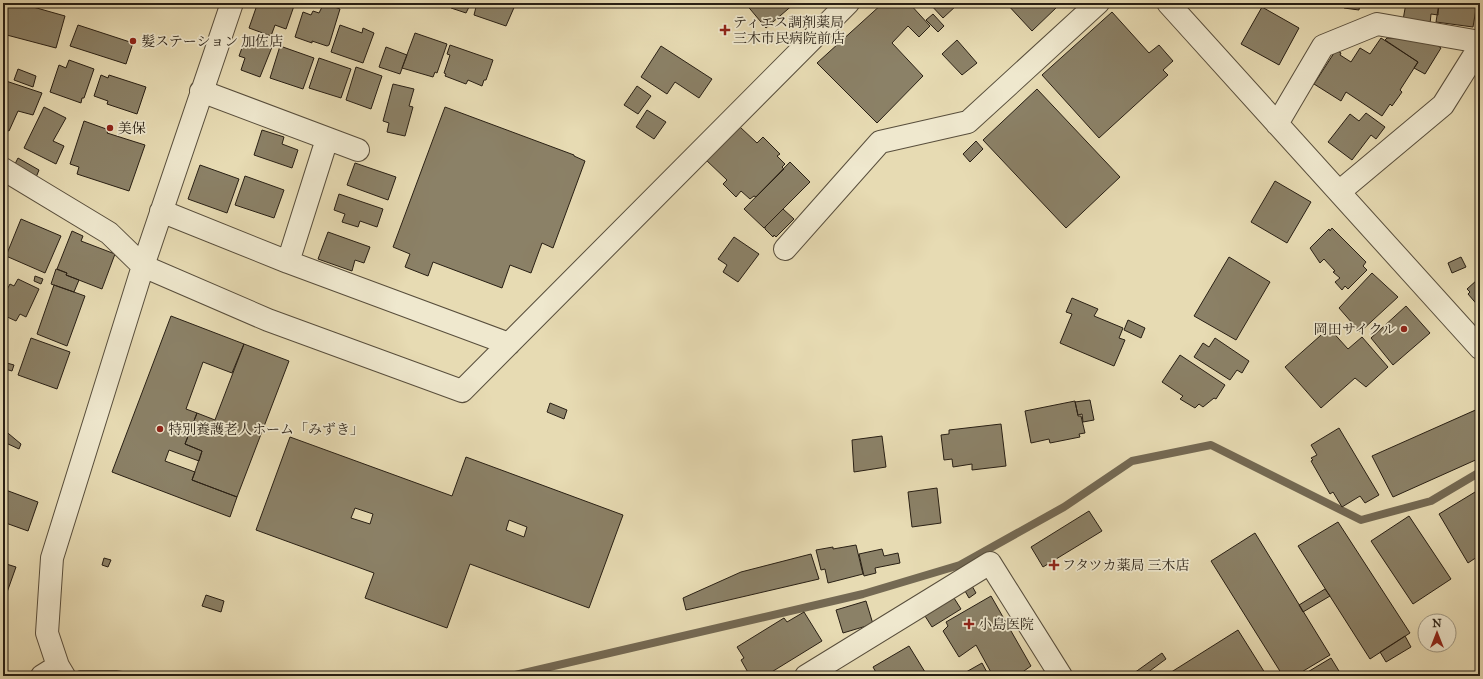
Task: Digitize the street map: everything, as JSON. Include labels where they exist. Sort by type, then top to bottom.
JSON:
[{"type":"street","points":[[55,673],[47,633],[52,558],[143,266],[232,3]]},
{"type":"street","points":[[3,169],[109,233],[143,266],[268,320],[462,391],[848,3]]},
{"type":"street","points":[[785,249],[880,142],[968,122],[1098,3]]},
{"type":"street","points":[[1168,3],[1480,348]]},
{"type":"street","points":[[1277,124],[1323,46],[1377,24],[1480,42]]},
{"type":"street","points":[[1339,192],[1443,105],[1480,46]]},
{"type":"street","points":[[201,91],[358,150]]},
{"type":"street","points":[[288,262],[327,138]]},
{"type":"street","points":[[161,211],[288,262],[509,344]]},
{"type":"street","points":[[806,676],[990,563],[1061,676]]},
{"type":"building","points":[[3,3],[19,3],[65,16],[56,48],[3,34]]},
{"type":"building","points":[[261,3],[295,3],[286,29],[275,25],[271,36],[249,28],[257,5],[260,6]]},
{"type":"building","points":[[324,3],[340,9],[329,45],[327,46],[312,41],[312,43],[295,37],[303,12],[311,15],[313,11],[319,13]]},
{"type":"building","points":[[452,3],[471,3],[466,13],[451,8]]},
{"type":"building","points":[[477,3],[516,3],[506,26],[474,15]]},
{"type":"building","points":[[745,3],[795,3],[766,28]]},
{"type":"building","points":[[883,3],[909,3],[930,26],[919,37],[908,26],[892,43],[923,76],[877,123],[817,63]]},
{"type":"building","points":[[929,3],[963,3],[959,7],[957,5],[943,18]]},
{"type":"building","points":[[1006,3],[1058,3],[1056,4],[1058,6],[1032,31]]},
{"type":"building","points":[[1345,3],[1366,3],[1365,5],[1360,4],[1359,10],[1344,8]]},
{"type":"building","points":[[1406,3],[1439,3],[1438,15],[1431,14],[1430,24],[1403,20]]},
{"type":"building","points":[[1439,3],[1477,3],[1473,27],[1436,22]]},
{"type":"building","points":[[1262,7],[1299,28],[1279,65],[1241,44]]},
{"type":"building","points":[[1112,12],[1149,53],[1159,45],[1173,61],[1163,70],[1168,75],[1099,138],[1042,75]]},
{"type":"building","points":[[933,14],[944,26],[938,32],[926,20]]},
{"type":"building","points":[[78,25],[133,43],[126,64],[70,46]]},
{"type":"building","points":[[340,25],[362,33],[363,28],[374,33],[363,63],[331,52]]},
{"type":"building","points":[[415,33],[447,44],[437,73],[435,72],[433,77],[402,68]]},
{"type":"building","points":[[246,37],[272,47],[260,77],[241,70],[245,58],[239,56]]},
{"type":"building","points":[[1381,38],[1418,62],[1400,90],[1402,92],[1392,106],[1390,104],[1382,116],[1346,92],[1341,101],[1314,84],[1336,50],[1341,53],[1340,55],[1351,62],[1360,48],[1370,54]]},
{"type":"building","points":[[1387,38],[1428,39],[1441,48],[1425,74],[1414,68],[1418,62],[1385,40]]},
{"type":"building","points":[[957,40],[977,63],[962,75],[942,54]]},
{"type":"building","points":[[450,45],[493,60],[486,80],[484,80],[482,86],[468,80],[466,84],[445,76],[446,74],[444,73],[450,55],[447,54]]},
{"type":"building","points":[[280,46],[314,58],[303,89],[270,78]]},
{"type":"building","points":[[661,46],[712,79],[699,98],[675,82],[667,94],[641,77]]},
{"type":"building","points":[[386,47],[407,55],[400,74],[379,67]]},
{"type":"building","points":[[319,58],[351,69],[341,98],[309,88]]},
{"type":"building","points":[[69,60],[94,69],[81,103],[50,92],[59,65],[66,68]]},
{"type":"building","points":[[356,67],[382,76],[371,109],[346,100]]},
{"type":"building","points":[[18,69],[36,76],[33,87],[14,80]]},
{"type":"building","points":[[101,75],[108,78],[109,75],[146,87],[137,114],[107,104],[108,101],[94,96]]},
{"type":"building","points":[[3,80],[42,93],[33,115],[18,111],[9,131],[3,129]]},
{"type":"building","points":[[393,84],[414,89],[409,106],[413,107],[405,136],[387,132],[389,123],[383,121]]},
{"type":"building","points":[[637,86],[651,96],[638,114],[624,105]]},
{"type":"building","points":[[1037,89],[1120,177],[1066,228],[983,140]]},
{"type":"building","points":[[44,107],[66,118],[53,141],[64,146],[56,164],[24,148]]},
{"type":"building","points":[[445,107],[574,155],[585,161],[553,248],[542,243],[531,273],[510,265],[502,288],[433,262],[428,276],[405,267],[410,254],[393,247]]},
{"type":"building","points":[[647,110],[666,122],[654,139],[636,127]]},
{"type":"building","points":[[1366,113],[1385,127],[1376,139],[1371,135],[1352,160],[1328,142],[1350,114],[1359,121]]},
{"type":"building","points":[[84,121],[109,130],[107,133],[145,145],[129,191],[77,174],[79,167],[70,164]]},
{"type":"building","points":[[740,127],[757,143],[763,137],[780,154],[777,156],[785,164],[782,167],[784,169],[756,197],[754,196],[750,199],[741,191],[736,197],[723,184],[727,180],[705,159]]},
{"type":"building","points":[[262,130],[284,137],[282,144],[298,150],[292,168],[254,155]]},
{"type":"building","points":[[976,141],[983,149],[970,162],[963,154]]},
{"type":"building","points":[[18,158],[39,170],[35,180],[13,168]]},
{"type":"building","points":[[790,162],[810,182],[764,228],[744,209]]},
{"type":"building","points":[[355,163],[396,177],[388,200],[347,185]]},
{"type":"building","points":[[200,165],[239,179],[227,213],[188,199]]},
{"type":"building","points":[[245,176],[284,190],[274,218],[235,205]]},
{"type":"building","points":[[1275,181],[1311,202],[1287,243],[1251,222]]},
{"type":"building","points":[[339,194],[383,209],[377,227],[360,221],[358,227],[342,222],[345,214],[334,210]]},
{"type":"building","points":[[783,209],[794,219],[776,237],[774,235],[773,237],[765,229],[765,227]]},
{"type":"building","points":[[21,219],[61,236],[45,273],[6,256]]},
{"type":"building","points":[[1332,228],[1366,262],[1363,266],[1367,270],[1348,289],[1345,286],[1342,290],[1335,282],[1340,278],[1333,272],[1335,271],[1324,259],[1320,263],[1310,248],[1329,229],[1330,231]]},
{"type":"building","points":[[72,231],[83,236],[81,241],[115,254],[102,289],[66,275],[67,273],[57,269]]},
{"type":"building","points":[[328,232],[370,247],[364,263],[355,260],[352,271],[318,259]]},
{"type":"building","points":[[734,237],[759,254],[738,282],[723,272],[727,265],[718,259]]},
{"type":"building","points":[[1229,257],[1270,282],[1236,340],[1194,316]]},
{"type":"building","points":[[1461,257],[1466,267],[1452,273],[1448,263]]},
{"type":"building","points":[[56,269],[79,280],[74,292],[51,284]]},
{"type":"building","points":[[1372,273],[1398,297],[1360,332],[1339,308]]},
{"type":"building","points":[[35,276],[43,279],[41,284],[34,281]]},
{"type":"building","points":[[18,279],[39,289],[26,317],[20,314],[16,321],[3,315],[3,297],[10,284],[14,286]]},
{"type":"building","points":[[1477,280],[1480,281],[1480,308],[1468,294],[1470,292],[1467,289]]},
{"type":"building","points":[[54,285],[85,296],[67,346],[37,334]]},
{"type":"building","points":[[1072,298],[1098,309],[1094,316],[1123,328],[1119,338],[1125,340],[1114,366],[1060,343],[1072,314],[1066,312]]},
{"type":"building","points":[[1406,306],[1430,333],[1393,365],[1371,338]]},
{"type":"building","name":"特別養護老人ホーム「みずき」","points":[[171,316],[244,344],[232,373],[203,362],[186,409],[197,413],[185,444],[202,451],[199,461],[169,450],[165,461],[195,472],[192,480],[237,497],[230,517],[112,472]]},
{"type":"building","points":[[1128,320],[1145,328],[1141,338],[1124,330]]},
{"type":"building","points":[[1329,328],[1348,349],[1362,337],[1388,367],[1366,387],[1355,378],[1321,408],[1285,367]]},
{"type":"building","points":[[31,338],[70,352],[57,389],[18,375]]},
{"type":"building","points":[[1215,338],[1249,361],[1242,373],[1237,370],[1230,380],[1194,357],[1203,343],[1209,347]]},
{"type":"building","points":[[244,344],[289,361],[237,497],[192,480],[202,451],[185,444],[197,413],[215,420]]},
{"type":"building","points":[[1180,355],[1225,385],[1216,399],[1214,398],[1203,407],[1199,404],[1195,408],[1180,399],[1183,396],[1162,382]]},
{"type":"building","points":[[7,363],[14,365],[12,371],[5,369]]},
{"type":"building","points":[[1090,400],[1094,420],[1083,422],[1082,414],[1078,415],[1075,402]]},
{"type":"building","points":[[1075,401],[1078,416],[1081,416],[1085,433],[1079,434],[1080,437],[1050,443],[1049,439],[1031,443],[1025,411]]},
{"type":"building","points":[[550,403],[567,410],[564,419],[547,412]]},
{"type":"building","points":[[1480,408],[1480,458],[1393,497],[1372,456]]},
{"type":"building","points":[[1001,424],[1006,466],[972,470],[972,464],[953,467],[952,459],[944,460],[941,435],[949,434],[949,430]]},
{"type":"building","points":[[1339,428],[1379,495],[1365,503],[1360,496],[1342,507],[1333,492],[1330,494],[1311,461],[1313,460],[1311,458],[1317,455],[1311,445]]},
{"type":"building","points":[[3,429],[21,444],[19,449],[6,443],[7,440],[3,438]]},
{"type":"building","points":[[882,436],[886,467],[854,472],[852,440]]},
{"type":"building","points":[[290,437],[452,496],[466,457],[623,515],[589,608],[470,564],[447,628],[365,598],[374,573],[256,530]],"holes":[[[355,508],[373,514],[370,524],[351,518]],[[509,520],[527,527],[524,537],[506,530]]]},
{"type":"building","points":[[3,438],[7,440],[3,449]]},
{"type":"building","points":[[937,488],[941,523],[912,527],[908,492]]},
{"type":"building","points":[[3,489],[38,502],[28,531],[3,522]]},
{"type":"building","points":[[1480,489],[1480,555],[1468,563],[1439,514]]},
{"type":"building","points":[[1089,511],[1102,531],[1043,567],[1031,547]]},
{"type":"building","points":[[1409,516],[1451,579],[1413,604],[1371,541]]},
{"type":"building","points":[[1338,522],[1410,633],[1370,659],[1298,546]]},
{"type":"building","points":[[1255,533],[1330,655],[1295,676],[1283,676],[1211,561]]},
{"type":"building","points":[[856,545],[863,574],[828,583],[825,569],[821,570],[816,550]]},
{"type":"building","points":[[882,549],[884,556],[898,553],[900,563],[875,568],[876,573],[864,576],[859,554]]},
{"type":"building","points":[[811,554],[819,579],[686,610],[683,598],[741,572]]},
{"type":"building","points":[[104,558],[111,560],[108,567],[102,565]]},
{"type":"building","points":[[3,563],[16,567],[5,598],[3,598]]},
{"type":"building","points":[[972,586],[976,593],[969,598],[965,591]]},
{"type":"building","points":[[1325,589],[1330,596],[1303,612],[1299,605]]},
{"type":"building","points":[[206,595],[224,601],[221,612],[202,606]]},
{"type":"building","points":[[991,596],[1031,666],[1017,676],[993,676],[976,645],[959,657],[943,631],[948,626],[946,622]]},
{"type":"building","points":[[954,598],[961,609],[932,627],[925,616]]},
{"type":"building","points":[[866,601],[873,624],[843,633],[836,610]]},
{"type":"building","points":[[804,612],[822,641],[770,673],[772,675],[770,676],[750,676],[741,660],[744,658],[737,647],[784,618],[787,622]]},
{"type":"building","points":[[1238,630],[1265,673],[1260,676],[1165,676]]},
{"type":"building","points":[[1405,636],[1411,647],[1386,662],[1380,652]]},
{"type":"building","points":[[909,646],[925,672],[919,676],[878,676],[873,667]]},
{"type":"building","points":[[1162,653],[1166,659],[1143,676],[1136,676],[1134,673]]},
{"type":"building","points":[[1331,658],[1342,676],[1301,676]]},
{"type":"building","points":[[982,663],[989,676],[959,676]]},
{"type":"building","points":[[438,673],[439,676],[425,676]]},
{"type":"waterway","points":[[511,676],[863,594],[960,565],[1064,507],[1132,461],[1211,445],[1361,520],[1431,501],[1480,472]]},
{"type":"waterway","points":[[77,676],[80,674],[116,674],[128,676]]},
{"type":"place","name":"ティエス調剤薬局 三木市民病院前店","points":[[725,30]]},
{"type":"place","name":"髪ステーション 加佐店","points":[[133,41]]},
{"type":"place","name":"美保","points":[[110,128]]},
{"type":"place","name":"岡田サイクル","points":[[1404,329]]},
{"type":"place","name":"特別養護老人ホーム「みずき」","points":[[160,429]]},
{"type":"place","name":"フタツカ薬局 三木店","points":[[1054,565]]},
{"type":"place","name":"小島医院","points":[[969,624]]}]
